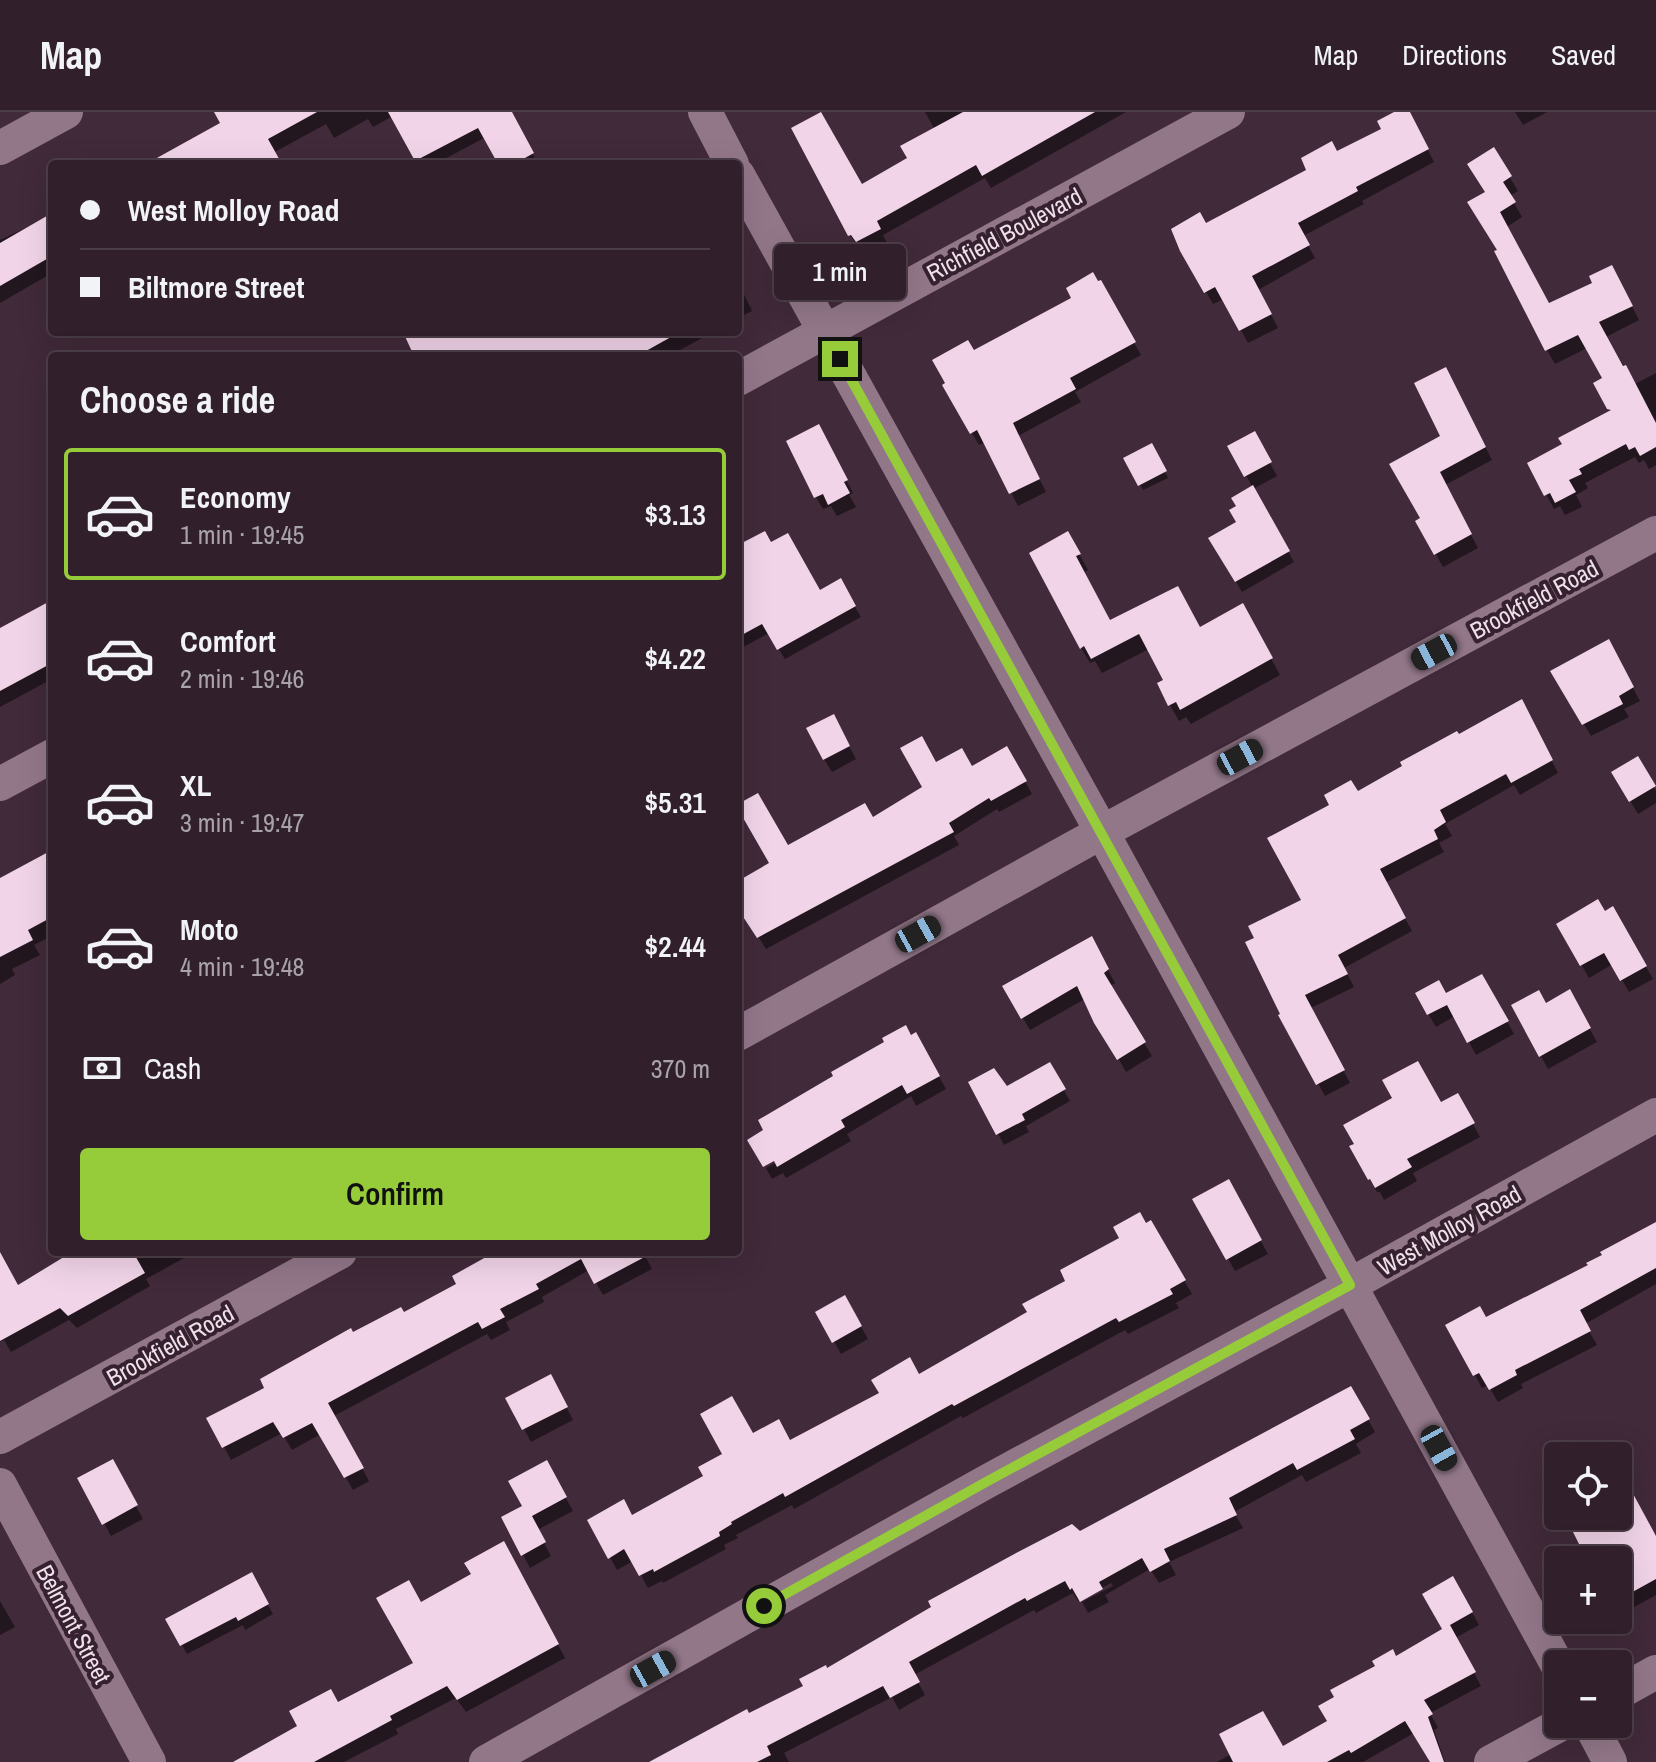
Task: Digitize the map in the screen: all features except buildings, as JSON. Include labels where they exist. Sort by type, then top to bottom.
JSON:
[{"type":"street","points":[[0,148],[66,112]]},
{"type":"street","points":[[705,112],[730,160]]},
{"type":"street","name":"Richfield Boulevard","points":[[742,377],[1228,112]]},
{"type":"street","points":[[742,182],[1549,1650]]},
{"type":"street","name":"Brookfield Road","points":[[742,1032],[1102,832],[1656,533]]},
{"type":"street","points":[[0,784],[48,758]]},
{"type":"street","name":"West Molloy Road","points":[[486,1762],[986,1482],[1656,1115]]},
{"type":"street","name":"Brookfield Road","points":[[0,1437],[333,1256]]},
{"type":"street","name":"Belmont Street","points":[[0,1485],[149,1762]]},
{"type":"street","points":[[1632,1685],[1656,1672]]},
{"type":"street","points":[[1491,1762],[1544,1733]]},
{"type":"street","points":[[1597,1738],[1610,1762]]},
{"type":"route","points":[[764,1606],[1350,1285],[840,359]]}]
